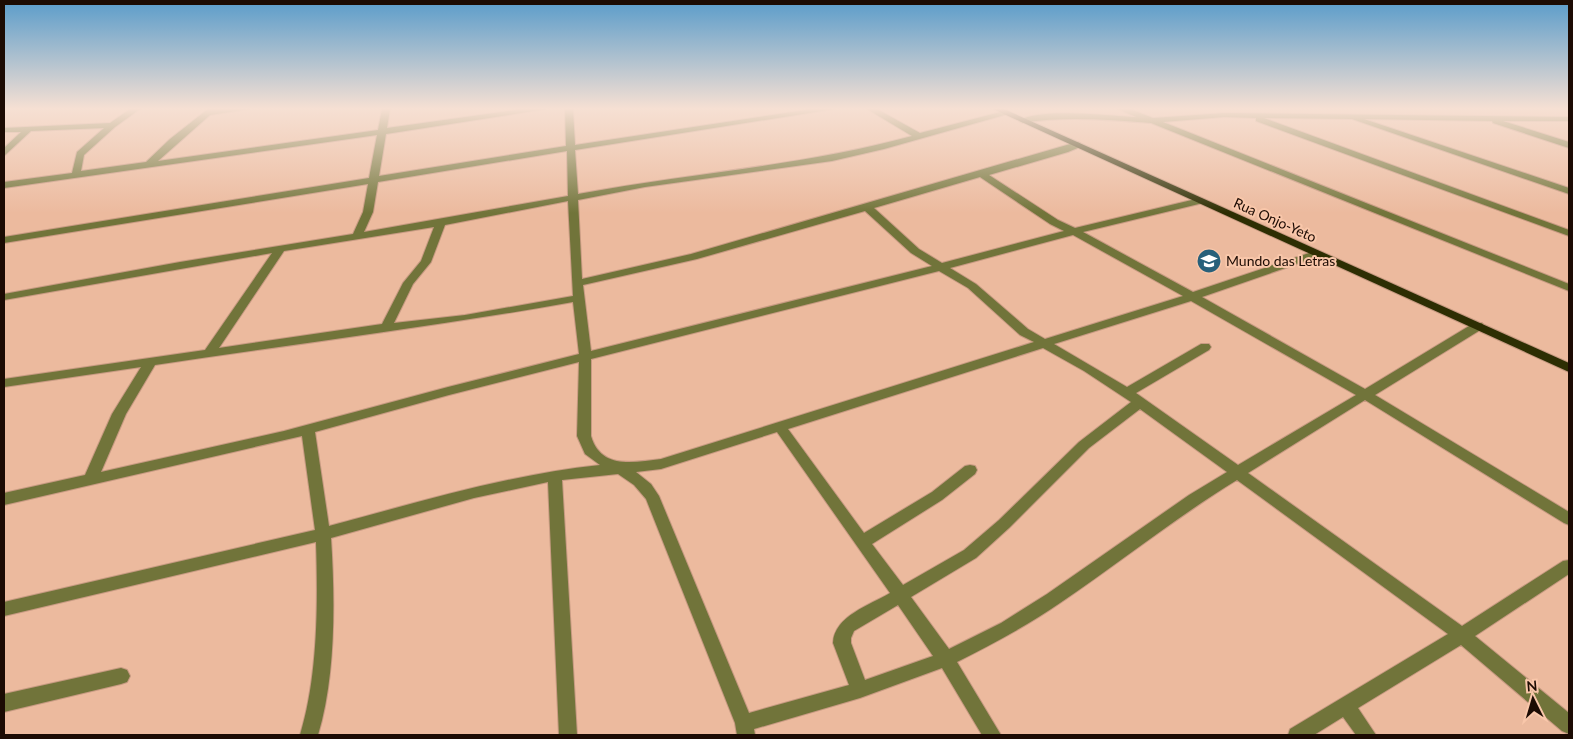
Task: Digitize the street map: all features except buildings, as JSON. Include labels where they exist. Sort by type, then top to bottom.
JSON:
[{"type":"main road","name":"Rua Onjo-Yeto","points":[[1074,143],[1569,368]]},
{"type":"street","points":[[4,153],[14,143]]},
{"type":"street","points":[[76,175],[80,154],[92,143]]},
{"type":"street","points":[[148,165],[171,143]]},
{"type":"street","points":[[4,185],[301,143]]},
{"type":"street","points":[[356,238],[368,212],[380,143]]},
{"type":"street","points":[[570,143],[571,198],[577,283],[585,356],[584,436],[586,448],[597,459],[621,469],[639,480],[652,496],[745,729],[946,659],[1007,628],[1053,599],[1186,504],[1478,326]]},
{"type":"street","points":[[4,240],[600,143]]},
{"type":"street","points":[[4,297],[180,265],[356,238],[645,184],[832,158],[889,143]]},
{"type":"street","points":[[1206,143],[1569,288]]},
{"type":"street","points":[[1327,143],[1569,233]]},
{"type":"street","points":[[1427,143],[1569,191]]},
{"type":"street","points":[[577,283],[693,257],[1077,145]]},
{"type":"street","points":[[981,174],[1042,215],[1335,376],[1569,519]]},
{"type":"street","points":[[4,499],[308,429],[585,356],[941,267],[1072,231],[1200,201]]},
{"type":"street","points":[[867,207],[914,251],[972,286],[1024,332],[1088,368],[1134,397],[1462,635],[1569,725]]},
{"type":"street","points":[[386,328],[408,283],[426,262],[441,223]]},
{"type":"street","points":[[1554,227],[1569,224]]},
{"type":"street","points":[[208,354],[279,250]]},
{"type":"street","points":[[4,609],[323,534],[474,492],[555,475],[661,464],[1191,297],[1316,254]]},
{"type":"street","points":[[4,383],[465,318],[579,298]]},
{"type":"street","points":[[860,690],[842,643],[844,630],[970,554],[1004,524],[1134,397],[1205,347]]},
{"type":"street","points":[[90,480],[119,414],[150,362]]},
{"type":"street","points":[[780,427],[946,659],[992,735]]},
{"type":"street","points":[[308,429],[323,534],[325,572],[323,640],[317,708],[310,735]]},
{"type":"street","points":[[862,542],[936,496],[970,470]]},
{"type":"street","points":[[555,475],[568,735]]},
{"type":"street","points":[[1297,735],[1462,635],[1569,566]]},
{"type":"street","points":[[4,703],[121,676]]},
{"type":"street","points":[[1346,705],[1367,735]]},
{"type":"place","name":"Mundo das Letras","points":[[1209,261]]}]
